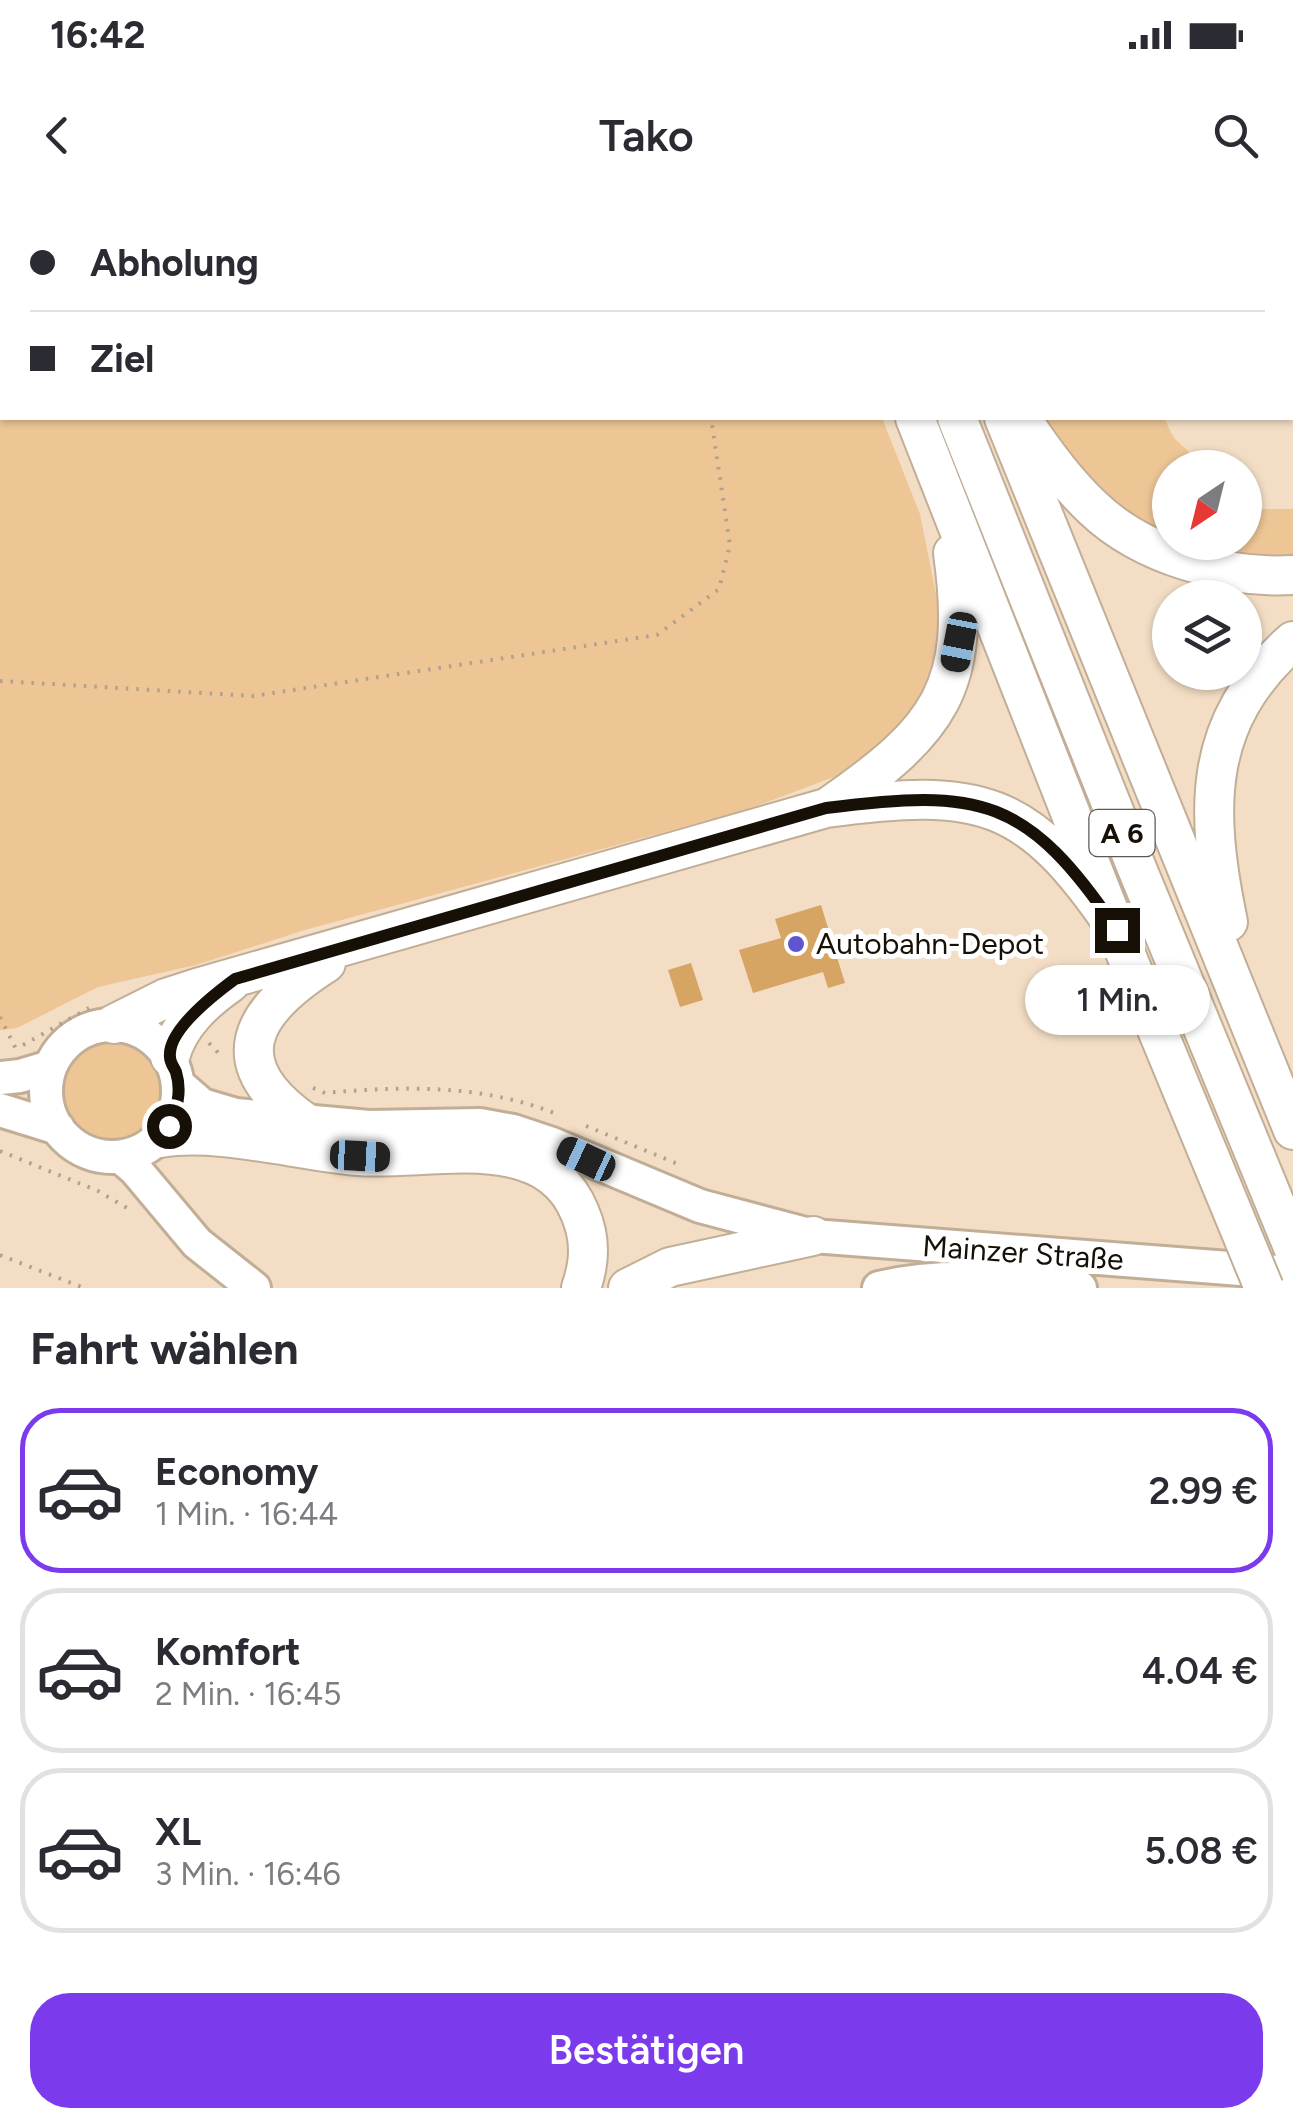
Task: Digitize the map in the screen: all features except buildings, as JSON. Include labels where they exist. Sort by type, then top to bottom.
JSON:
[{"type":"highway","points":[[916,420],[1117,930],[1264,1288]]},
{"type":"highway","name":"A 6","points":[[958,420],[1128,848],[1293,1246]]},
{"type":"highway","name":"A 6","points":[[1005,420],[1293,1130]]},
{"type":"highway","points":[[1021,420],[1058,471],[1096,511],[1147,544],[1209,570],[1264,577],[1293,575]]},
{"type":"highway","points":[[826,808],[914,740],[941,703],[959,642],[960,598],[946,496]]},
{"type":"highway","points":[[1246,1012],[1213,842],[1212,798],[1218,756],[1230,720],[1247,690],[1293,641]]},
{"type":"highway","points":[[105,1016],[826,808],[922,798],[987,807],[1022,826],[1060,855],[1117,930]]},
{"type":"highway","points":[[306,1123],[276,1099],[257,1067],[257,1032],[271,1005],[290,987],[360,941]]},
{"type":"highway","points":[[174,1071],[188,1021],[235,979]]},
{"type":"highway","points":[[160,1138],[192,1135],[360,1156],[466,1153],[524,1162],[551,1176],[576,1202],[588,1245],[581,1288]]},
{"type":"highway","points":[[628,1288],[670,1266],[813,1236]]},
{"type":"main road","points":[[105,1016],[152,1037],[174,1071],[175,1113],[160,1138],[121,1157],[92,1154],[68,1140],[58,1128],[46,1092],[56,1054],[75,1035],[100,1026],[105,1016]]},
{"type":"main road","points":[[0,1078],[50,1066]]},
{"type":"main road","name":"Mainzer Straße","points":[[174,1071],[202,1105],[221,1112],[306,1123],[369,1127],[480,1125],[513,1131],[700,1206],[813,1236],[1293,1273]]},
{"type":"main road","points":[[0,1110],[58,1128]]},
{"type":"main road","points":[[121,1157],[197,1242],[254,1288]]},
{"type":"main road","points":[[879,1288],[926,1280],[971,1279],[1080,1288]]},
{"type":"path","points":[[0,681],[253,696],[657,635],[719,589],[730,545],[711,420]]},
{"type":"path","points":[[0,1051],[16,1049],[84,1008],[105,1016]]},
{"type":"path","points":[[0,1017],[16,1049]]},
{"type":"path","points":[[188,1021],[236,1071],[257,1067]]},
{"type":"path","points":[[303,1084],[325,1093],[451,1088],[494,1093],[553,1113]]},
{"type":"path","points":[[570,1120],[680,1165]]},
{"type":"path","points":[[0,1152],[98,1191],[139,1215]]},
{"type":"path","points":[[0,1255],[84,1288]]},
{"type":"shaded area","points":[[0,420],[883,420],[920,514],[941,619],[928,692],[871,763],[749,809],[305,930],[196,965],[98,987],[17,1028],[0,1030]]},
{"type":"shaded area","points":[[1042,420],[1165,420],[1174,438],[1187,450],[1152,450],[1152,529],[1096,498]]},
{"type":"shaded area","points":[[1262,509],[1293,509],[1293,560],[1261,560]]},
{"type":"shaded area","points":[[112,1035],[133,1040],[151,1052],[163,1070],[168,1091],[163,1112],[151,1130],[133,1142],[112,1147],[91,1142],[73,1130],[61,1112],[56,1091],[61,1070],[73,1052],[91,1040]]},
{"type":"place","name":"Autobahn-Depot","points":[[796,944]]},
{"type":"route","points":[[169,1126],[178,1099],[176,1070],[170,1057],[173,1046],[196,1011],[235,979],[826,808],[900,798],[965,801],[987,807],[1022,826],[1060,855],[1117,930]]}]
